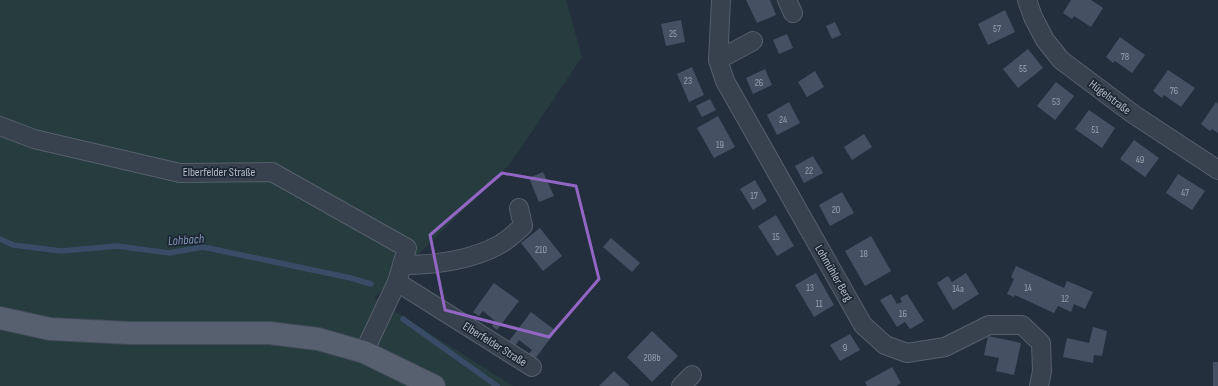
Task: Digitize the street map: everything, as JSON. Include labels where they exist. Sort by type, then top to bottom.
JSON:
[{"type":"main road","points":[[0,318],[50,329],[130,333],[269,334],[318,339],[364,352],[434,386]]},
{"type":"street","name":"Hügelstraße","points":[[1027,0],[1033,17],[1045,40],[1061,60],[1133,114],[1218,170]]},
{"type":"street","name":"Lohmühler Berg","points":[[725,2],[718,60],[725,81],[863,325],[885,345],[907,353],[945,347],[989,325],[1022,325],[1042,343],[1042,371],[1038,386]]},
{"type":"street","points":[[718,60],[753,41]]},
{"type":"street","name":"Elberfelder Straße","points":[[0,126],[34,139],[180,173],[272,172],[407,248],[397,282],[364,352]]},
{"type":"street","points":[[402,264],[429,265],[471,257],[500,244],[523,226],[519,208]]},
{"type":"street","name":"Elberfelder Straße","points":[[397,282],[532,368]]},
{"type":"highlighted area","points":[[502,173],[576,186],[599,279],[549,337],[445,310],[430,235]]},
{"type":"green space","points":[[0,0],[566,0],[582,57],[510,164],[374,298],[513,386],[0,386]]},
{"type":"building","points":[[746,0],[770,0],[776,15],[757,23]]},
{"type":"building","points":[[1071,0],[1091,0],[1103,8],[1091,27],[1074,16],[1072,19],[1063,13]]},
{"type":"building","points":[[1005,10],[1015,32],[988,45],[978,24]]},
{"type":"building","points":[[681,20],[685,42],[666,46],[661,24]]},
{"type":"building","points":[[835,22],[841,35],[832,39],[826,26]]},
{"type":"building","points":[[787,34],[793,48],[779,54],[773,40]]},
{"type":"building","points":[[1120,37],[1145,55],[1132,73],[1115,61],[1113,63],[1106,57]]},
{"type":"building","points":[[1028,49],[1043,68],[1018,88],[1003,69]]},
{"type":"building","points":[[692,67],[704,95],[689,102],[677,74]]},
{"type":"building","points":[[765,69],[772,85],[753,94],[746,78]]},
{"type":"building","points":[[1168,70],[1195,88],[1181,107],[1164,95],[1162,98],[1153,91]]},
{"type":"building","points":[[815,71],[824,87],[807,97],[798,82]]},
{"type":"building","points":[[1056,82],[1074,96],[1055,120],[1037,106]]},
{"type":"building","points":[[710,99],[716,110],[702,117],[696,106]]},
{"type":"building","points":[[789,102],[800,123],[777,135],[767,115]]},
{"type":"building","points":[[1216,102],[1218,104],[1218,133],[1212,129],[1210,131],[1201,124]]},
{"type":"building","points":[[1089,110],[1115,128],[1102,148],[1075,129]]},
{"type":"building","points":[[718,116],[735,147],[714,158],[697,128]]},
{"type":"building","points":[[864,134],[872,147],[852,160],[844,147]]},
{"type":"building","points":[[1134,140],[1159,158],[1145,177],[1120,159]]},
{"type":"building","points":[[813,156],[823,173],[804,183],[795,166]]},
{"type":"building","points":[[543,172],[554,196],[539,202],[529,178]]},
{"type":"building","points":[[1178,174],[1205,191],[1192,210],[1166,193]]},
{"type":"building","points":[[755,180],[767,201],[753,210],[740,189]]},
{"type":"building","points":[[842,192],[854,213],[830,226],[819,205]]},
{"type":"building","points":[[776,215],[794,246],[777,256],[758,226]]},
{"type":"building","points":[[540,228],[562,256],[543,271],[521,243]]},
{"type":"building","points":[[871,236],[891,271],[865,286],[845,251]]},
{"type":"building","points":[[611,238],[640,263],[632,272],[603,247]]},
{"type":"building","points":[[1016,266],[1064,288],[1067,281],[1093,292],[1085,309],[1074,304],[1071,312],[1058,306],[1054,313],[1015,295],[1014,297],[1007,294],[1014,279],[1011,277]]},
{"type":"building","points":[[816,273],[834,305],[814,317],[795,285]]},
{"type":"building","points":[[966,273],[979,294],[953,310],[937,283],[948,276],[952,282]]},
{"type":"building","points":[[494,283],[519,301],[497,330],[492,326],[495,321],[483,311],[479,316],[473,312]]},
{"type":"building","points":[[891,294],[897,304],[902,302],[900,298],[907,294],[924,321],[910,329],[905,322],[897,327],[880,300]]},
{"type":"building","points":[[531,312],[556,331],[534,360],[528,355],[532,350],[519,340],[515,346],[509,341]]},
{"type":"building","points":[[1093,327],[1107,331],[1102,356],[1094,355],[1093,363],[1063,357],[1067,338],[1089,343]]},
{"type":"building","points":[[652,331],[678,356],[652,382],[627,357]]},
{"type":"building","points":[[850,334],[860,350],[840,361],[830,345]]},
{"type":"building","points":[[988,336],[1021,343],[1014,375],[996,371],[999,358],[984,355]]},
{"type":"building","points":[[1213,362],[1218,362],[1218,386],[1213,386]]},
{"type":"building","points":[[892,367],[901,383],[896,386],[867,386],[865,382]]},
{"type":"building","points":[[614,371],[630,386],[599,386]]},
{"type":"waterway","name":"Lohbach","points":[[0,239],[13,245],[61,251],[117,246],[169,253],[203,247],[351,278],[371,284]]},
{"type":"waterway","name":"Lohbach","points":[[403,319],[497,386]]}]
